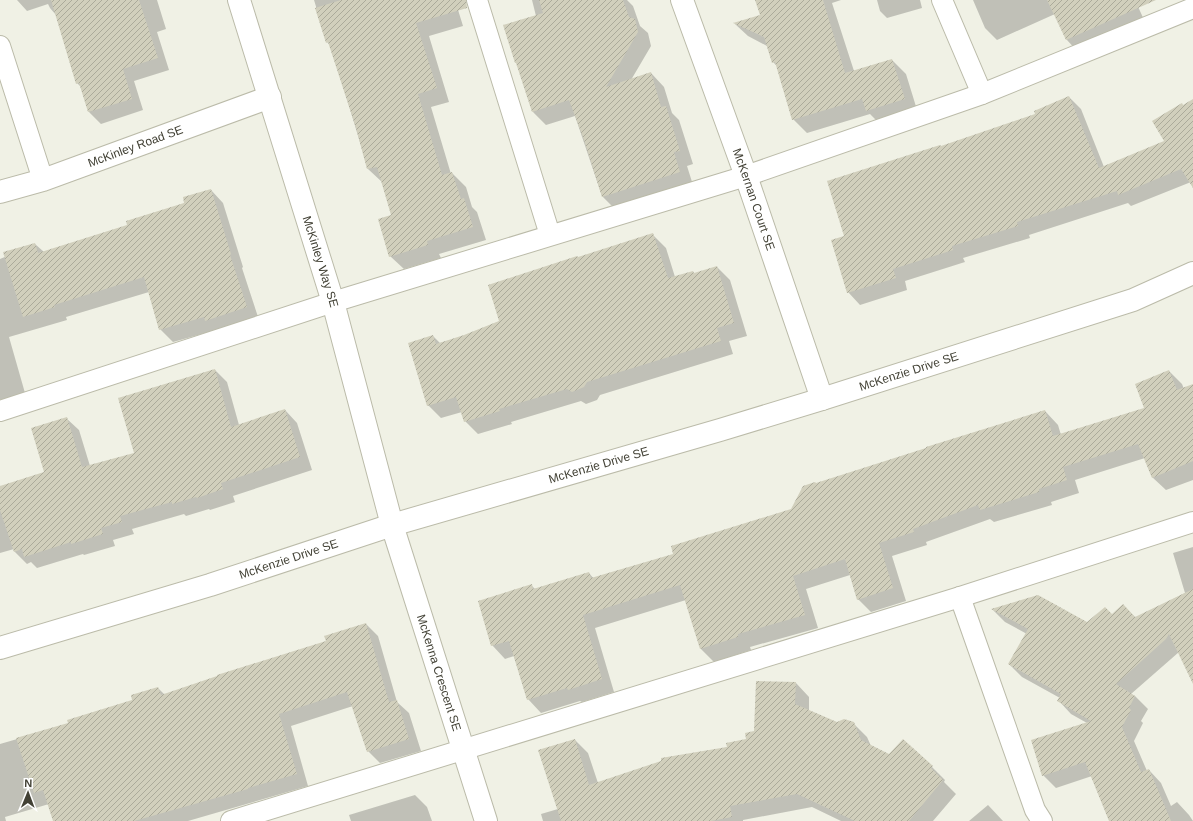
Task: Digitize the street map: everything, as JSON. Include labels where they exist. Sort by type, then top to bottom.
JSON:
[{"type":"street","name":"McKinley Way SE","points":[[239,0],[333,302],[392,525]]},
{"type":"street","name":"McKernan Court SE","points":[[682,0],[746,176],[822,399]]},
{"type":"street","name":"McKinley Road SE","points":[[0,192],[43,180],[270,97]]},
{"type":"street","name":"McKenzie Drive SE","points":[[0,648],[210,585],[392,525],[822,399],[1133,300],[1193,273]]},
{"type":"street","name":"McKenna Crescent SE","points":[[392,525],[486,821]]},
{"type":"lane","points":[[477,0],[550,235]]},
{"type":"lane","points":[[942,0],[982,94]]},
{"type":"lane","points":[[0,411],[333,302],[746,176],[982,94],[1193,8]]},
{"type":"lane","points":[[0,46],[43,180]]},
{"type":"lane","points":[[231,821],[263,816],[464,750],[960,597],[1193,522]]},
{"type":"lane","points":[[960,597],[1035,810],[1042,821]]},
{"type":"building","points":[[51,0],[139,0],[158,58],[123,69],[132,99],[88,112],[79,83],[76,84]]},
{"type":"building","points":[[341,0],[466,0],[467,8],[416,23],[437,88],[418,94],[442,175],[452,172],[461,199],[464,198],[473,227],[427,241],[428,245],[389,257],[378,219],[391,215],[377,167],[367,169],[356,128],[328,42],[326,43],[315,8]]},
{"type":"building","points":[[539,0],[623,0],[629,17],[635,19],[638,32],[606,87],[651,72],[661,107],[666,106],[680,151],[674,152],[680,172],[602,197],[584,140],[569,100],[532,112],[503,25],[543,13]]},
{"type":"building","points":[[755,0],[823,0],[845,73],[892,59],[905,99],[866,111],[862,99],[792,120],[775,62],[772,63],[764,37],[733,23],[760,15]]},
{"type":"building","points":[[1047,0],[1156,0],[1066,40]]},
{"type":"building","points":[[1069,96],[1099,168],[1164,141],[1152,121],[1182,103],[1183,105],[1193,99],[1193,188],[1181,169],[1118,195],[1117,191],[1017,222],[1018,226],[952,246],[953,250],[893,269],[896,278],[847,293],[831,240],[844,236],[827,181],[940,145],[941,146],[1035,114],[1034,111]]},
{"type":"building","points":[[211,189],[247,307],[205,321],[204,317],[159,330],[144,277],[54,305],[55,307],[23,317],[3,252],[35,243],[38,253],[127,225],[126,221],[184,203],[183,197]]},
{"type":"building","points":[[653,233],[668,278],[693,271],[694,273],[717,266],[734,323],[717,328],[721,341],[587,382],[584,387],[572,392],[567,389],[499,409],[500,411],[464,422],[456,397],[427,406],[408,343],[433,335],[436,344],[499,321],[488,285]]},
{"type":"building","points":[[215,369],[231,427],[285,409],[300,457],[221,483],[223,489],[197,498],[196,497],[172,504],[172,502],[120,516],[122,522],[101,528],[103,534],[71,544],[71,542],[24,557],[22,549],[14,552],[0,510],[0,486],[44,472],[31,428],[67,417],[82,467],[134,453],[118,398]]},
{"type":"building","points":[[1169,370],[1177,390],[1193,384],[1193,461],[1152,478],[1138,444],[1063,467],[1067,480],[1039,489],[1039,492],[980,510],[978,505],[913,529],[914,532],[879,543],[893,588],[857,600],[845,559],[793,576],[805,615],[738,634],[738,637],[700,649],[680,585],[583,615],[602,679],[568,690],[567,688],[527,700],[509,641],[491,646],[478,601],[532,584],[533,589],[589,572],[591,578],[673,554],[671,546],[791,509],[803,486],[1045,410],[1053,436],[1144,408],[1135,384]]},
{"type":"building","points":[[1193,589],[1193,684],[1169,634],[1166,639],[1116,684],[1135,696],[1129,708],[1131,710],[1122,727],[1141,772],[1149,769],[1171,821],[1109,821],[1085,762],[1042,776],[1031,740],[1091,721],[1057,701],[1061,694],[1008,664],[1028,629],[991,609],[1038,595],[1087,622],[1105,607],[1112,614],[1123,604],[1135,617]]},
{"type":"building","points":[[366,623],[389,702],[397,700],[409,739],[367,752],[347,692],[279,714],[297,774],[134,821],[53,821],[43,790],[34,793],[16,738],[68,723],[67,720],[132,700],[131,695],[158,687],[161,695],[217,675],[326,641],[324,636]]},
{"type":"building","points":[[756,681],[796,682],[795,704],[837,722],[844,719],[854,722],[861,740],[889,754],[903,739],[933,766],[931,768],[943,780],[909,821],[855,821],[797,794],[730,806],[732,817],[711,821],[561,821],[538,750],[575,739],[589,785],[661,761],[661,758],[727,747],[726,743],[746,739],[745,733],[754,731]]}]
